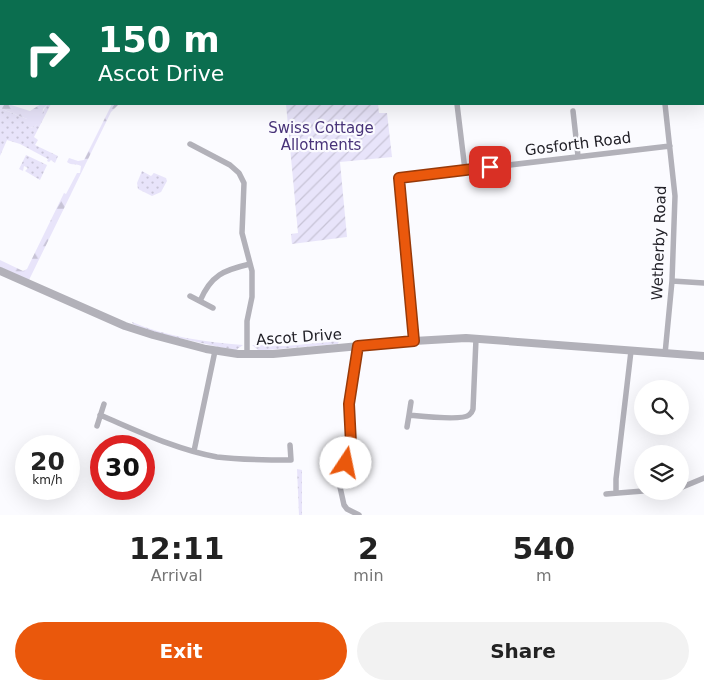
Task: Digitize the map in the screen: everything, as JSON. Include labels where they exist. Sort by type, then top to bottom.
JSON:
[{"type":"street","points":[[184,0],[189,0]]},
{"type":"street","points":[[456,105],[465,170]]},
{"type":"street","name":"Wetherby Road","points":[[665,105],[675,196],[672,281],[666,354]]},
{"type":"street","points":[[573,111],[578,156]]},
{"type":"street","points":[[190,144],[230,165],[242,177],[245,189],[242,233],[250,264],[252,292],[247,321],[247,355]]},
{"type":"street","name":"Gosforth Road","points":[[414,341],[399,178],[670,146]]},
{"type":"street","points":[[200,301],[205,288],[216,276],[232,268],[250,264]]},
{"type":"street","name":"Ascot Drive","points":[[0,271],[136,330],[166,340],[215,351],[247,355],[414,341],[476,338],[704,356]]},
{"type":"street","points":[[672,281],[704,283]]},
{"type":"street","points":[[190,296],[213,308]]},
{"type":"street","points":[[409,415],[457,418],[470,414],[473,409],[476,338]]},
{"type":"street","points":[[358,346],[349,404],[351,444],[340,491],[347,509],[359,515]]},
{"type":"street","points":[[194,451],[215,351]]},
{"type":"street","points":[[616,492],[631,351]]},
{"type":"street","points":[[407,427],[411,402]]},
{"type":"street","points":[[97,426],[104,404]]},
{"type":"street","points":[[100,415],[148,435],[194,451],[232,458],[291,460],[290,445]]},
{"type":"street","points":[[689,484],[704,478]]},
{"type":"street","points":[[606,494],[634,491]]},
{"type":"green space","points":[[0,105],[11,105],[30,111],[39,105],[47,105],[43,109],[41,120],[34,127],[30,128],[26,124],[27,119],[0,108]]},
{"type":"green space","points":[[47,105],[50,105],[34,137],[38,140],[35,145],[58,156],[55,163],[51,160],[47,161],[48,159],[20,144],[7,140],[0,156],[0,108],[27,119],[30,128],[36,125]]},
{"type":"green space","points":[[112,105],[118,105],[111,112],[29,280],[0,267],[0,260],[23,271],[27,269],[64,193],[66,194],[77,173],[80,173],[81,166],[67,162],[69,158],[78,161],[84,160]]},
{"type":"green space","name":"Swiss Cottage Allotments","points":[[286,105],[378,105],[379,113],[387,113],[392,157],[340,162],[347,237],[292,244],[291,234],[298,233]]},
{"type":"green space","points":[[26,155],[47,165],[40,180],[25,171],[28,168],[24,166],[23,171],[19,169]]},
{"type":"green space","points":[[142,171],[151,176],[154,173],[166,178],[167,181],[161,192],[152,196],[138,189],[137,183]]},
{"type":"green space","points":[[132,322],[159,332],[186,338],[243,345],[236,350],[228,349],[152,332]]},
{"type":"green space","points":[[339,341],[338,344],[267,350],[258,350],[252,345],[286,346]]},
{"type":"green space","points":[[297,469],[302,470],[302,515],[299,515]]},
{"type":"route","points":[[346,463],[351,444],[349,404],[358,360],[358,346],[414,341],[399,178],[490,167]]}]
